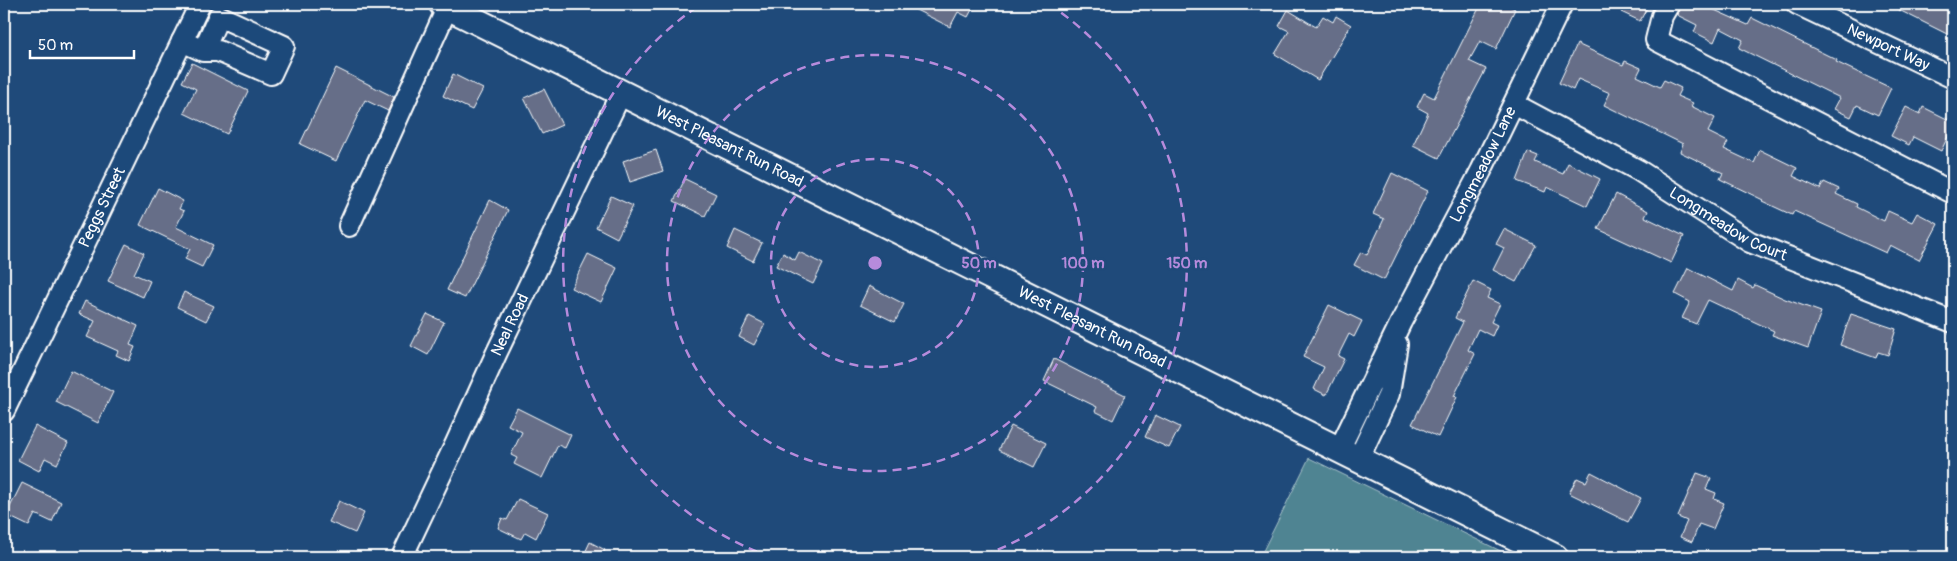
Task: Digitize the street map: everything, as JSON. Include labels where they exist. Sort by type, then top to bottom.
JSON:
[{"type":"main road","name":"West Pleasant Run Road","points":[[445,5],[1555,557]]},
{"type":"street","name":"Peggs Street","points":[[4,411],[200,4]]},
{"type":"street","name":"Longmeadow Lane","points":[[1348,455],[1389,394],[1401,322],[1481,171],[1562,4]]},
{"type":"street","points":[[1669,4],[1662,16],[1656,40],[1953,193]]},
{"type":"street","name":"Newport Way","points":[[1797,4],[1953,78]]},
{"type":"street","points":[[350,226],[445,5]]},
{"type":"street","points":[[182,41],[204,51]]},
{"type":"street","name":"Neal Road","points":[[402,557],[497,352],[621,93]]},
{"type":"street","name":"Longmeadow Court","points":[[1514,104],[1638,170],[1750,242],[1953,322]]},
{"type":"green space","points":[[1309,458],[1513,557],[1260,557]]},
{"type":"building","points":[[904,4],[975,4],[968,17],[958,12],[950,27]]},
{"type":"building","points":[[1481,4],[1505,4],[1515,9],[1496,49],[1480,41],[1469,61],[1486,69],[1439,158],[1413,145],[1428,113],[1417,107],[1424,93],[1434,98]]},
{"type":"building","points":[[1625,4],[1649,4],[1640,21],[1621,12]]},
{"type":"building","points":[[1681,4],[1712,4],[1710,8],[1748,25],[1752,18],[1837,60],[1836,62],[1891,88],[1878,115],[1857,105],[1851,117],[1834,109],[1840,98],[1739,48],[1743,40],[1720,28],[1714,42],[1694,32],[1697,25],[1677,15]]},
{"type":"building","points":[[1887,4],[1953,4],[1953,37]]},
{"type":"building","points":[[1288,10],[1316,27],[1323,16],[1333,22],[1336,16],[1351,25],[1318,80],[1275,54],[1289,31],[1279,26]]},
{"type":"building","points":[[1577,44],[1623,65],[1625,61],[1641,68],[1637,76],[1660,87],[1664,80],[1681,88],[1677,96],[1693,103],[1691,106],[1715,118],[1708,132],[1728,142],[1724,149],[1754,163],[1760,150],[1797,168],[1793,176],[1820,189],[1824,182],[1839,189],[1836,194],[1857,204],[1856,207],[1884,221],[1888,211],[1912,222],[1917,213],[1938,224],[1919,260],[1890,245],[1886,253],[1794,211],[1792,215],[1762,201],[1720,179],[1723,173],[1680,152],[1683,144],[1604,105],[1610,93],[1578,79],[1573,90],[1559,83]]},
{"type":"building","points":[[192,63],[248,91],[227,134],[184,113],[196,89],[182,82]]},
{"type":"building","points":[[336,68],[394,97],[388,111],[365,100],[336,161],[300,144]]},
{"type":"building","points":[[453,74],[483,89],[472,110],[443,96]]},
{"type":"building","points":[[544,89],[562,125],[542,134],[524,98]]},
{"type":"building","points":[[1906,107],[1920,114],[1923,107],[1953,122],[1953,126],[1941,151],[1913,137],[1909,145],[1891,136]]},
{"type":"building","points":[[656,150],[663,171],[630,182],[623,161]]},
{"type":"building","points":[[1528,152],[1538,156],[1535,162],[1563,174],[1568,163],[1600,179],[1587,206],[1547,187],[1545,192],[1517,181]]},
{"type":"building","points":[[1392,173],[1428,191],[1384,280],[1354,265],[1361,252],[1367,255],[1384,219],[1373,214]]},
{"type":"building","points":[[685,179],[716,194],[705,216],[674,201]]},
{"type":"building","points":[[158,188],[183,201],[179,209],[184,211],[176,227],[213,245],[202,267],[185,259],[190,249],[140,225]]},
{"type":"building","points":[[1616,194],[1648,211],[1645,217],[1684,236],[1671,263],[1598,229]]},
{"type":"building","points":[[611,196],[633,206],[617,238],[596,227]]},
{"type":"building","points":[[490,200],[508,210],[465,298],[447,290]]},
{"type":"building","points":[[1504,229],[1536,245],[1516,282],[1493,270],[1504,248],[1496,244]]},
{"type":"building","points":[[735,230],[762,243],[753,261],[727,248]]},
{"type":"building","points":[[126,244],[144,253],[134,274],[150,281],[143,297],[108,281]]},
{"type":"building","points":[[799,252],[823,264],[813,284],[776,266],[783,253],[795,260]]},
{"type":"building","points":[[588,254],[617,268],[601,302],[571,288]]},
{"type":"building","points":[[1688,268],[1733,291],[1738,280],[1753,288],[1755,285],[1785,299],[1821,312],[1808,348],[1772,335],[1774,331],[1708,300],[1696,324],[1682,318],[1690,302],[1675,294]]},
{"type":"building","points":[[1473,281],[1491,290],[1487,298],[1500,304],[1491,322],[1497,325],[1492,336],[1478,329],[1468,350],[1475,354],[1454,396],[1457,397],[1438,437],[1412,424],[1463,322],[1455,318]]},
{"type":"building","points":[[869,286],[904,304],[895,322],[860,305]]},
{"type":"building","points":[[184,292],[214,306],[206,321],[177,307]]},
{"type":"building","points":[[85,301],[138,326],[130,345],[135,347],[129,361],[116,355],[118,351],[87,337],[95,321],[79,314]]},
{"type":"building","points":[[1329,305],[1362,321],[1354,337],[1349,334],[1338,356],[1344,359],[1326,395],[1314,389],[1324,367],[1303,357]]},
{"type":"building","points":[[427,314],[444,322],[428,355],[411,346]]},
{"type":"building","points":[[1851,314],[1896,329],[1888,355],[1878,352],[1876,358],[1840,345]]},
{"type":"building","points":[[749,316],[765,324],[754,345],[739,337]]},
{"type":"building","points":[[1054,359],[1125,395],[1113,420],[1095,411],[1097,407],[1044,381]]},
{"type":"building","points":[[71,371],[113,392],[98,423],[56,402]]},
{"type":"building","points":[[517,408],[571,435],[565,448],[558,445],[542,478],[514,464],[517,458],[511,455],[522,432],[508,425]]},
{"type":"building","points":[[1155,415],[1180,427],[1169,448],[1145,437]]},
{"type":"building","points":[[35,426],[68,443],[57,464],[45,458],[39,471],[18,460]]},
{"type":"building","points":[[1011,426],[1046,443],[1034,467],[999,450]]},
{"type":"building","points":[[1591,472],[1641,498],[1628,522],[1569,493],[1577,478],[1586,482]]},
{"type":"building","points":[[1697,473],[1711,478],[1706,489],[1716,493],[1714,499],[1724,503],[1713,529],[1699,524],[1692,542],[1680,537],[1687,521],[1678,517]]},
{"type":"building","points":[[22,483],[61,502],[52,522],[35,514],[29,526],[6,515]]},
{"type":"building","points":[[518,499],[548,513],[536,538],[525,532],[521,539],[498,528],[502,518],[507,520]]},
{"type":"building","points":[[339,501],[364,513],[355,533],[329,522]]},
{"type":"building","points":[[590,542],[605,550],[601,557],[583,557]]}]
